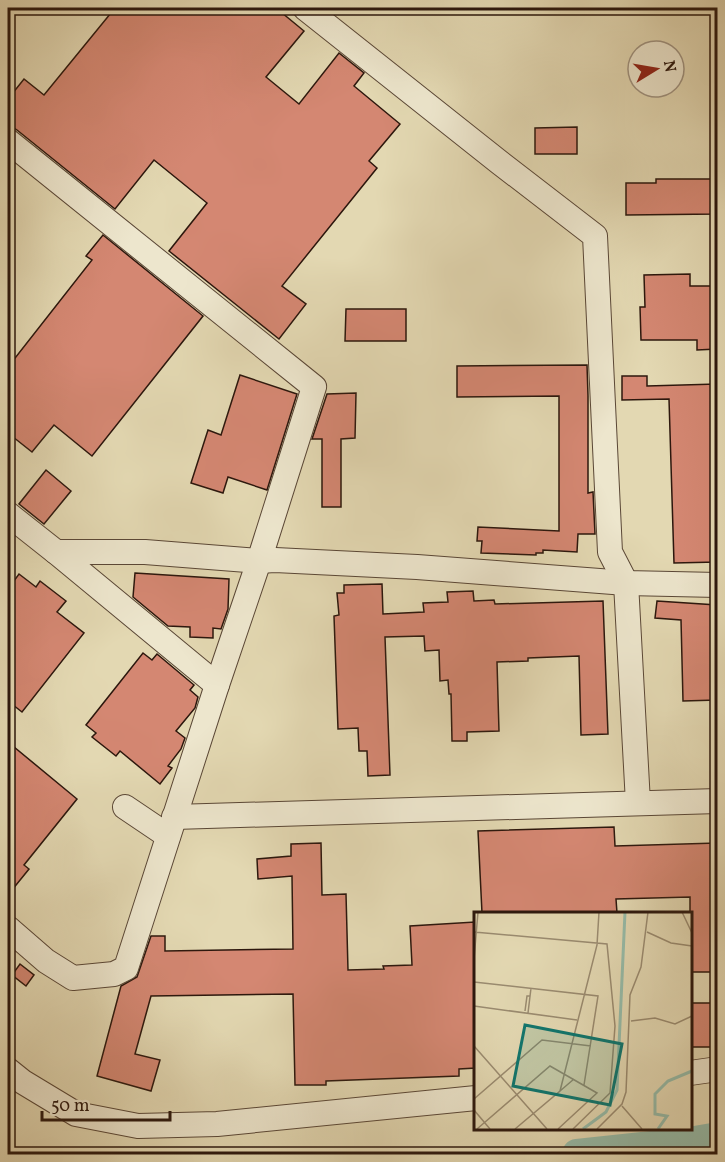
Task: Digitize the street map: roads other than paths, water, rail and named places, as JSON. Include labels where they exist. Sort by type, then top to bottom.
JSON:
[{"type":"street","points":[[304,8],[595,236],[610,552],[626,583],[638,803]]},
{"type":"street","points":[[8,141],[314,387],[126,968],[114,974],[73,978],[46,961],[8,928]]},
{"type":"street","points":[[8,514],[217,685]]},
{"type":"street","points":[[56,552],[145,552],[259,561],[417,567],[626,583],[717,585]]},
{"type":"street","points":[[125,807],[171,827],[717,801]]},
{"type":"street","points":[[692,1073],[717,1069]]},
{"type":"street","points":[[8,1070],[23,1083],[76,1114],[138,1126],[217,1124],[474,1098]]},
{"type":"waterway","points":[[577,1154],[718,1137]]}]
